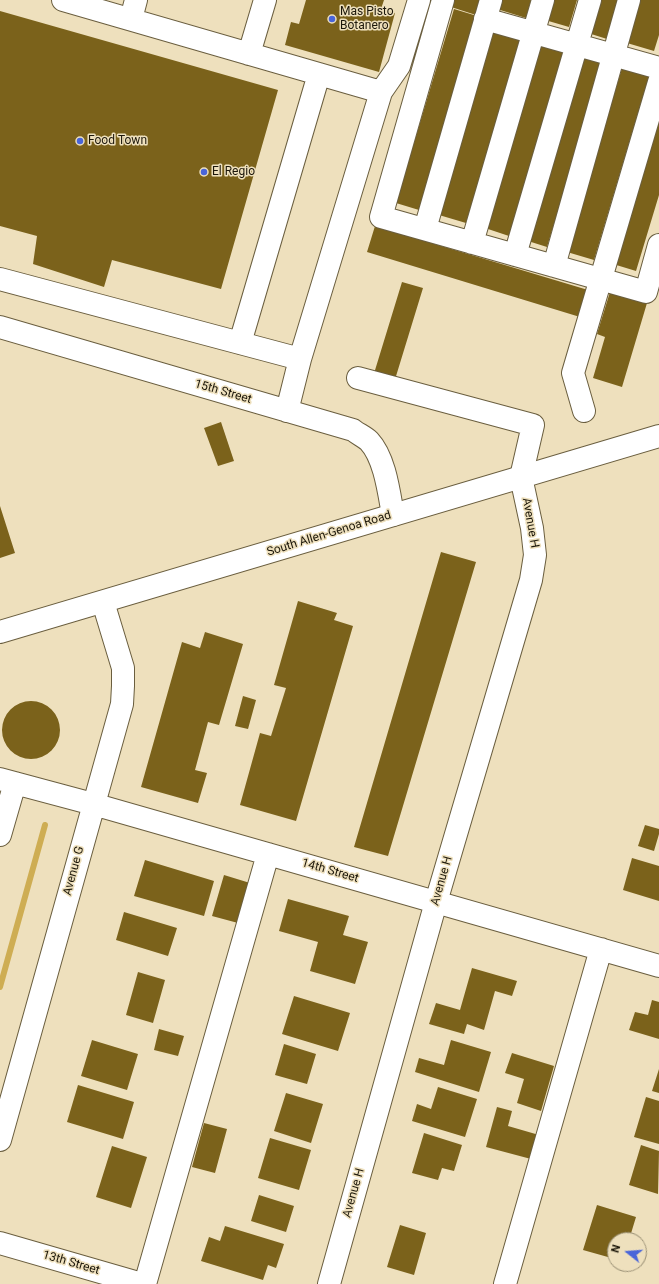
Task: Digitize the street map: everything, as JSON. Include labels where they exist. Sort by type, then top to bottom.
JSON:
[{"type":"street","points":[[63,0],[133,10],[250,54],[381,92]]},
{"type":"street","points":[[250,54],[265,0]]},
{"type":"street","points":[[287,411],[300,359],[381,92],[399,66],[419,0]]},
{"type":"street","points":[[443,0],[381,217],[646,292],[659,245]]},
{"type":"street","points":[[472,243],[543,0]]},
{"type":"street","points":[[515,255],[590,0]]},
{"type":"street","points":[[554,266],[629,0]]},
{"type":"street","points":[[425,229],[488,9],[533,32],[659,68]]},
{"type":"street","points":[[240,343],[319,74]]},
{"type":"street","points":[[584,411],[573,373],[659,82]]},
{"type":"street","points":[[0,279],[300,359]]},
{"type":"street","name":"15th Street","points":[[0,327],[353,430],[369,441],[377,454],[385,473],[393,515]]},
{"type":"street","points":[[358,378],[534,425],[521,477]]},
{"type":"street","name":"South Allen-Genoa Road","points":[[0,632],[659,436]]},
{"type":"street","name":"Avenue H","points":[[329,1284],[436,902],[531,580],[535,555],[532,528],[521,477]]},
{"type":"street","name":"Avenue G","points":[[0,1140],[122,704],[123,668],[103,602]]},
{"type":"street","points":[[0,835],[7,781]]},
{"type":"street","name":"14th Street","points":[[7,781],[93,804],[659,966]]},
{"type":"street","points":[[146,1284],[268,854]]},
{"type":"street","points":[[505,1284],[602,949]]},
{"type":"street","name":"13th Street","points":[[0,1242],[142,1284]]},
{"type":"building","points":[[306,0],[384,0],[381,9],[395,13],[379,72],[285,45],[291,22],[299,24]]},
{"type":"building","points":[[454,0],[480,0],[476,15],[451,7]]},
{"type":"building","points":[[500,0],[531,0],[526,18],[497,9]]},
{"type":"building","points":[[551,0],[577,0],[569,27],[545,20]]},
{"type":"building","points":[[598,0],[619,0],[607,39],[588,33]]},
{"type":"building","points":[[639,0],[659,0],[659,35],[654,51],[627,43]]},
{"type":"building","points":[[454,9],[477,16],[419,210],[396,203]]},
{"type":"building","points":[[0,11],[278,90],[221,289],[112,260],[104,287],[33,264],[37,236],[0,226]]},
{"type":"building","points":[[494,31],[521,39],[466,223],[439,215]]},
{"type":"building","points":[[542,44],[565,52],[509,236],[485,228]]},
{"type":"building","points":[[584,57],[603,62],[547,247],[528,241]]},
{"type":"building","points":[[622,68],[649,76],[594,260],[567,252]]},
{"type":"building","points":[[659,113],[659,195],[636,271],[613,264]]},
{"type":"building","points":[[375,226],[588,290],[580,317],[367,252]]},
{"type":"building","points":[[402,282],[423,288],[393,386],[372,380]]},
{"type":"building","points":[[610,292],[647,303],[622,387],[593,378],[605,337],[597,334]]},
{"type":"building","points":[[221,422],[234,461],[218,466],[204,428]]},
{"type":"building","points":[[0,506],[15,553],[0,558]]},
{"type":"building","points":[[441,552],[476,562],[388,856],[354,847]]},
{"type":"building","points":[[298,601],[337,613],[334,620],[353,626],[296,821],[240,805],[260,733],[271,736],[286,688],[274,685]]},
{"type":"building","points":[[205,632],[243,644],[219,725],[208,722],[195,770],[207,773],[198,803],[141,787],[182,642],[200,648]]},
{"type":"building","points":[[243,696],[256,700],[248,729],[235,726]]},
{"type":"building","points":[[31,701],[47,706],[55,714],[60,730],[55,746],[47,754],[31,759],[15,754],[7,746],[2,730],[7,714],[15,706]]},
{"type":"building","points":[[645,825],[659,829],[654,851],[638,846]]},
{"type":"building","points":[[632,858],[659,866],[659,901],[623,890]]},
{"type":"building","points":[[145,860],[214,881],[204,916],[134,896]]},
{"type":"building","points":[[224,875],[250,883],[238,923],[212,916]]},
{"type":"building","points":[[288,899],[349,916],[343,935],[368,942],[355,984],[310,971],[318,942],[279,931]]},
{"type":"building","points":[[124,912],[177,928],[168,956],[116,940]]},
{"type":"building","points":[[472,968],[517,981],[512,996],[495,991],[484,1030],[467,1024],[464,1034],[429,1024],[436,1003],[460,1010]]},
{"type":"building","points":[[138,972],[165,980],[153,1023],[126,1015]]},
{"type":"building","points":[[294,996],[350,1013],[338,1051],[282,1034]]},
{"type":"building","points":[[652,1000],[659,1002],[659,1039],[629,1030],[635,1012],[648,1015]]},
{"type":"building","points":[[159,1029],[184,1036],[178,1056],[154,1050]]},
{"type":"building","points":[[92,1040],[138,1054],[127,1090],[81,1076]]},
{"type":"building","points":[[451,1040],[491,1052],[479,1092],[415,1072],[419,1058],[444,1065]]},
{"type":"building","points":[[284,1044],[316,1054],[307,1084],[275,1075]]},
{"type":"building","points":[[512,1053],[554,1066],[541,1111],[517,1103],[524,1079],[505,1073]]},
{"type":"building","points":[[659,1069],[659,1093],[652,1091]]},
{"type":"building","points":[[78,1085],[134,1102],[123,1139],[67,1122]]},
{"type":"building","points":[[438,1087],[477,1099],[465,1137],[412,1121],[417,1104],[431,1109]]},
{"type":"building","points":[[286,1093],[323,1104],[311,1143],[274,1131]]},
{"type":"building","points":[[646,1097],[659,1101],[659,1144],[634,1137]]},
{"type":"building","points":[[497,1107],[512,1111],[508,1126],[539,1135],[531,1159],[486,1147]]},
{"type":"building","points":[[204,1123],[227,1129],[215,1173],[192,1167]]},
{"type":"building","points":[[424,1133],[462,1145],[454,1171],[442,1168],[438,1180],[412,1173]]},
{"type":"building","points":[[270,1138],[311,1150],[299,1190],[258,1178]]},
{"type":"building","points":[[641,1145],[659,1151],[658,1194],[629,1185]]},
{"type":"building","points":[[112,1146],[147,1157],[131,1208],[96,1197]]},
{"type":"building","points":[[259,1195],[294,1206],[286,1232],[251,1221]]},
{"type":"building","points":[[597,1205],[636,1217],[631,1232],[607,1232],[607,1257],[583,1250]]},
{"type":"building","points":[[400,1225],[426,1233],[414,1275],[387,1267]]},
{"type":"building","points":[[225,1226],[284,1244],[276,1268],[268,1265],[263,1280],[201,1261],[209,1237],[220,1241]]},
{"type":"waterway","points":[[0,987],[45,825]]},
{"type":"place","name":"Mas Pisto Botanero","points":[[332,19]]},
{"type":"place","name":"Food Town","points":[[80,141]]},
{"type":"place","name":"El Regio","points":[[204,172]]}]
